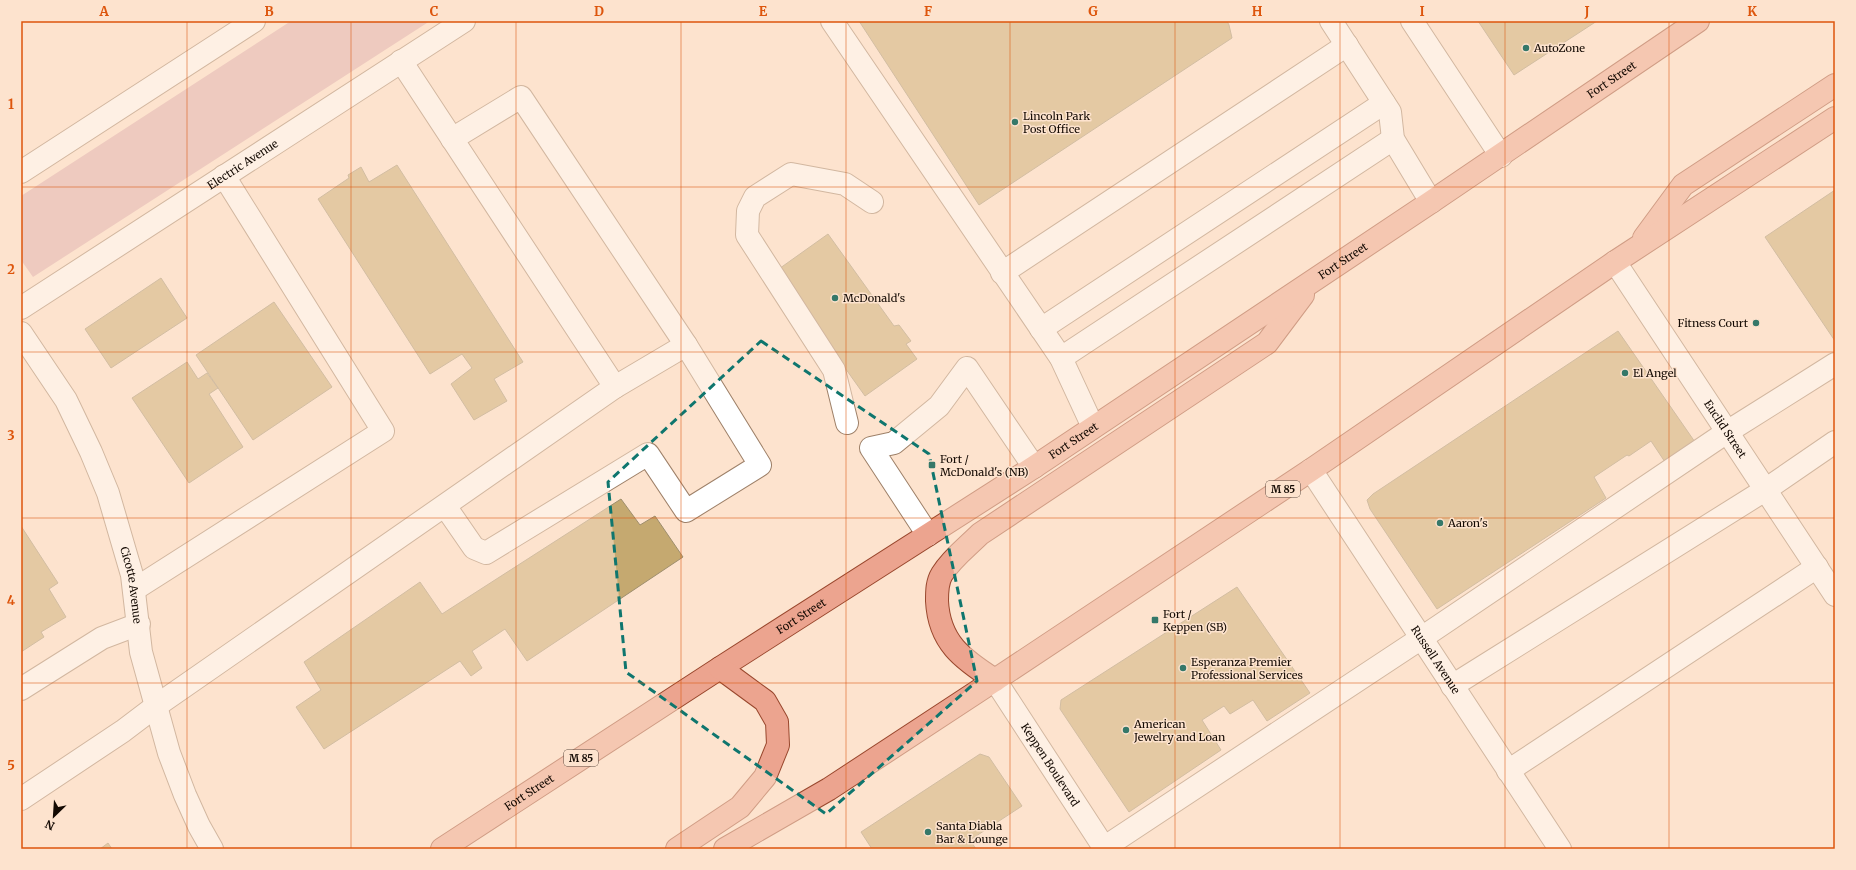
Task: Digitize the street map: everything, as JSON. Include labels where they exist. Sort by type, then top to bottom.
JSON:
[{"type":"main road","name":"Fort Street","points":[[442,849],[720,668],[1034,467],[1313,282],[1698,21]]},
{"type":"main road","points":[[1636,249],[1683,185],[1835,85]]},
{"type":"main road","name":"M 85","points":[[725,849],[829,789],[1311,470],[1615,262],[1835,118]]},
{"type":"main road","points":[[994,680],[970,664],[948,642],[938,616],[937,589],[941,576],[950,563],[980,534],[1267,343],[1313,282]]},
{"type":"main road","points":[[677,849],[740,807],[765,777],[778,745],[777,722],[765,701],[720,668]]},
{"type":"street","points":[[21,172],[254,21]]},
{"type":"street","name":"Electric Avenue","points":[[21,308],[464,21]]},
{"type":"street","points":[[832,21],[1061,358],[1093,427]]},
{"type":"street","points":[[1331,21],[1390,112],[1392,139],[1431,202]]},
{"type":"street","points":[[1412,21],[1500,156]]},
{"type":"street","points":[[1002,273],[1347,46]]},
{"type":"street","points":[[401,62],[615,387]]},
{"type":"street","points":[[444,506],[474,548],[486,553],[648,454],[686,511],[760,465],[686,345],[521,97],[452,139]]},
{"type":"street","points":[[1041,329],[1384,103]]},
{"type":"street","points":[[1061,358],[1392,139]]},
{"type":"street","points":[[847,423],[834,370],[747,235],[748,211],[755,197],[791,174],[844,184],[872,202]]},
{"type":"street","points":[[135,589],[383,431],[224,176]]},
{"type":"street","name":"Euclid Street","points":[[1615,262],[1835,595]]},
{"type":"street","name":"Cicotte Avenue","points":[[21,333],[66,400],[92,452],[108,493],[121,534],[135,589],[141,652],[169,752],[185,795],[199,826],[212,849]]},
{"type":"street","points":[[21,799],[123,731],[156,706],[615,387],[686,345]]},
{"type":"street","points":[[1104,848],[1420,639],[1727,432],[1835,364]]},
{"type":"street","points":[[928,535],[871,448],[894,442],[939,406],[967,368],[1034,467]]},
{"type":"street","points":[[1452,686],[1765,490],[1835,442]]},
{"type":"street","name":"Russell Avenue","points":[[1311,470],[1420,639],[1560,849]]},
{"type":"street","points":[[1508,771],[1816,567]]},
{"type":"street","points":[[21,690],[102,638],[139,624]]},
{"type":"street","name":"Keppen Boulevard","points":[[994,680],[1104,848]]},
{"type":"highlighted area","points":[[761,341],[929,454],[977,681],[826,814],[626,672],[608,482]]},
{"type":"shaded area","points":[[291,21],[430,21],[33,277],[21,260],[21,196]]},
{"type":"building","name":"Lincoln Park Post Office","points":[[859,21],[1227,21],[1232,38],[979,205]]},
{"type":"building","name":"AutoZone","points":[[1478,21],[1597,21],[1514,75]]},
{"type":"building","points":[[397,165],[523,362],[494,379],[507,401],[474,420],[451,384],[472,368],[462,354],[430,374],[318,199],[349,178],[348,175],[361,167],[369,182]]},
{"type":"building","points":[[1835,190],[1835,341],[1765,237]]},
{"type":"building","name":"McDonald's","points":[[828,234],[894,326],[899,325],[911,341],[906,344],[917,359],[865,396],[776,271]]},
{"type":"building","points":[[161,278],[187,318],[111,368],[85,329]]},
{"type":"building","points":[[274,302],[332,387],[253,440],[196,355]]},
{"type":"building","points":[[1618,331],[1695,442],[1665,462],[1651,441],[1629,456],[1627,455],[1594,477],[1606,498],[1437,609],[1370,509],[1367,500],[1373,494]]},
{"type":"building","points":[[187,362],[198,379],[207,373],[218,388],[209,394],[243,447],[189,483],[132,398]]},
{"type":"building","points":[[621,499],[640,525],[655,516],[683,557],[527,661],[505,629],[472,651],[482,668],[471,676],[460,661],[324,749],[296,707],[321,690],[304,662],[420,582],[442,614]]},
{"type":"building","points":[[21,526],[58,583],[49,589],[66,617],[41,632],[44,637],[21,652]]},
{"type":"building","points":[[1237,587],[1310,693],[1267,721],[1253,700],[1230,714],[1224,706],[1202,720],[1221,750],[1129,812],[1060,709],[1061,700]]},
{"type":"building","points":[[980,754],[989,757],[1022,806],[970,840],[976,849],[872,849],[861,832]]},
{"type":"building","points":[[108,843],[112,849],[100,849]]},
{"type":"place","name":"AutoZone","points":[[1526,48]]},
{"type":"place","name":"Lincoln Park Post Office","points":[[1015,122]]},
{"type":"place","name":"McDonald's","points":[[835,298]]},
{"type":"place","name":"Fitness Court","points":[[1756,323]]},
{"type":"place","name":"El Angel","points":[[1625,373]]},
{"type":"place","name":"Fort / McDonald's (NB)","points":[[932,465]]},
{"type":"place","name":"Aaron's","points":[[1440,523]]},
{"type":"place","name":"Fort / Keppen (SB)","points":[[1155,620]]},
{"type":"place","name":"Esperanza Premier Professional Services","points":[[1183,668]]},
{"type":"place","name":"American Jewelry and Loan","points":[[1126,730]]},
{"type":"place","name":"Santa Diabla Bar & Lounge","points":[[928,832]]}]
